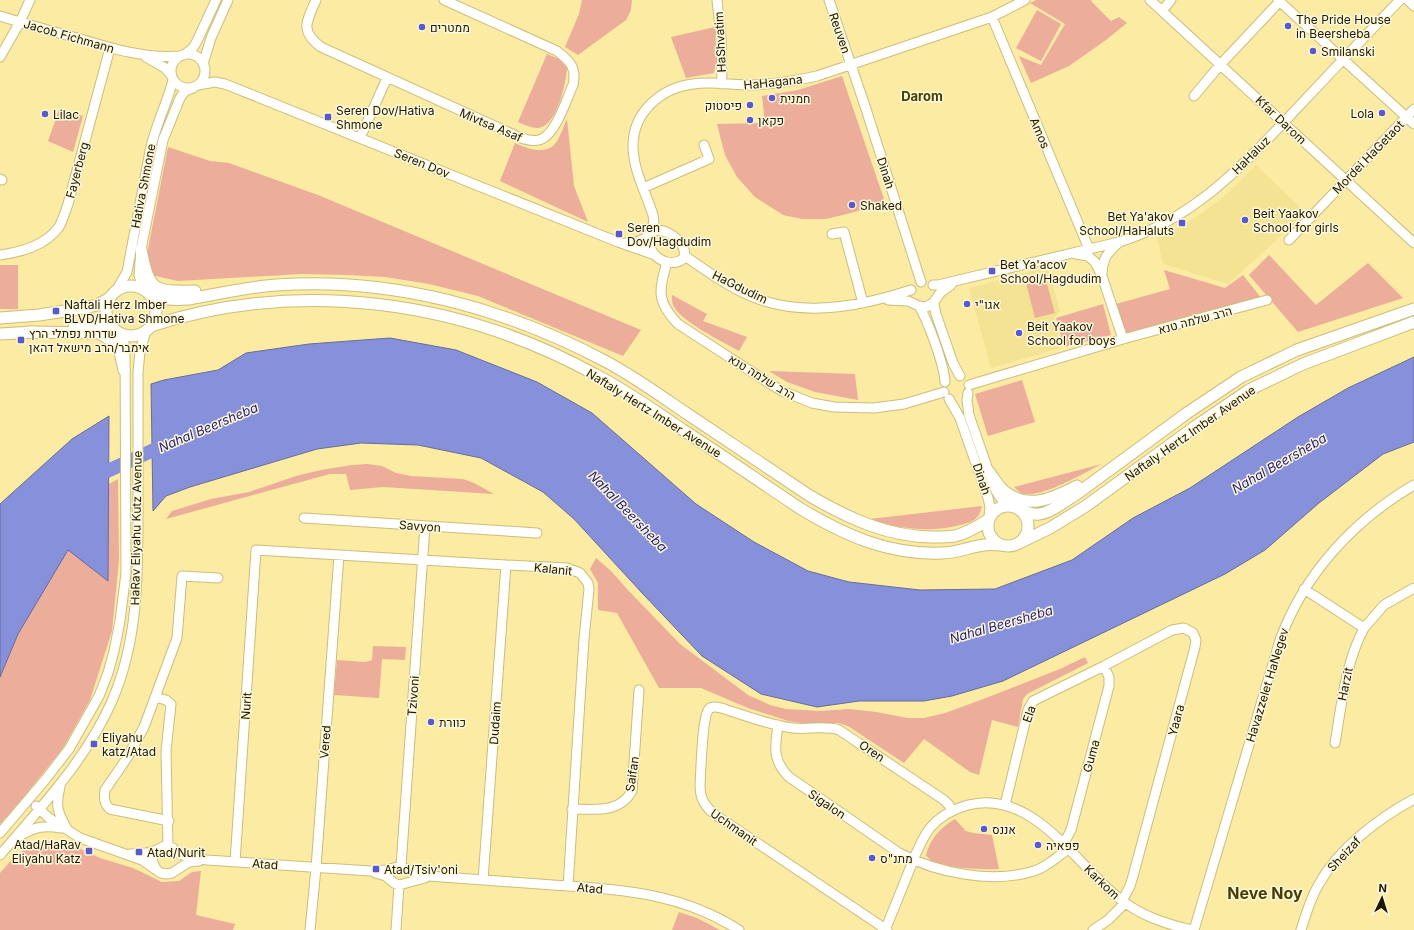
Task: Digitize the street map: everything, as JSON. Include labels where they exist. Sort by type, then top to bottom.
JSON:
[{"type":"main road","points":[[141,249],[148,278],[154,286],[160,290],[189,292],[240,290]]},
{"type":"main road","name":"Naftaly Hertz Imber Avenue","points":[[146,292],[164,299],[175,300],[284,285],[330,285],[374,288],[432,297],[484,310],[544,332],[604,361],[654,391],[810,496],[832,509],[856,520],[880,529],[903,535],[942,537],[965,533],[989,518]]},
{"type":"main road","points":[[0,318],[39,315],[97,305],[129,286],[136,286],[146,292],[154,300],[156,306],[154,320],[148,329],[139,334],[124,334],[114,328],[88,325],[0,334]]},
{"type":"main road","points":[[113,295],[107,304],[107,311],[114,328]]},
{"type":"main road","name":"Naftaly Hertz Imber Avenue","points":[[148,329],[191,314],[277,301],[372,303],[452,317],[518,338],[544,349],[596,375],[639,400],[801,509],[824,523],[849,535],[894,549],[924,553],[957,552],[984,545],[1002,545]]},
{"type":"main road","points":[[1402,313],[1414,302]]},
{"type":"main road","name":"Naftaly Hertz Imber Avenue","points":[[1016,508],[1039,514],[1046,513],[1078,493],[1187,413],[1241,377],[1297,350],[1414,309]]},
{"type":"main road","name":"Naftaly Hertz Imber Avenue","points":[[1019,543],[1050,528],[1086,506],[1196,426],[1249,390],[1303,364],[1414,322]]},
{"type":"main road","points":[[27,332],[99,333],[114,342],[119,348],[124,374]]},
{"type":"main road","points":[[989,472],[1004,491],[1019,500],[1028,502],[1048,499],[1061,494],[1110,470]]},
{"type":"main road","points":[[1001,506],[1016,508],[1025,515],[1028,527],[1027,533],[1019,543],[1013,545],[1002,545],[988,533],[987,526],[989,518],[992,512],[1001,506]]},
{"type":"street","points":[[0,57],[20,22],[30,0]]},
{"type":"street","points":[[216,0],[193,48],[173,62],[171,70],[172,77],[182,87],[196,86],[204,78],[204,66],[211,38],[228,0]]},
{"type":"street","name":"Mivtsa Asaf","points":[[316,0],[306,24],[307,33],[313,42],[321,47],[521,138],[534,141],[541,140],[552,130],[573,85],[574,70],[570,63],[557,51],[444,0]]},
{"type":"street","name":"HaShvatim","points":[[717,0],[721,37],[722,84]]},
{"type":"street","name":"Reuven","points":[[829,0],[851,65]]},
{"type":"street","name":"HaHagana","points":[[667,232],[652,209],[643,188],[636,165],[633,146],[635,129],[642,112],[657,99],[679,86],[693,83],[751,85],[794,82],[851,65],[992,17],[1025,0]]},
{"type":"street","name":"Kfar Darom","points":[[1150,0],[1414,241]]},
{"type":"street","points":[[1162,10],[1171,0]]},
{"type":"street","name":"HaHaluz","points":[[1089,249],[1119,242],[1154,230],[1176,218],[1222,183],[1284,122],[1400,0]]},
{"type":"street","points":[[1408,0],[1414,6]]},
{"type":"street","points":[[1194,96],[1220,64],[1280,1],[1414,124]]},
{"type":"street","name":"Jacob Fichmann","points":[[0,16],[110,48],[139,54],[166,57],[182,55]]},
{"type":"street","name":"Amos","points":[[992,17],[1089,249]]},
{"type":"street","name":"Fayerberg","points":[[0,255],[23,251],[32,247],[52,235],[61,223],[68,204],[110,48]]},
{"type":"street","name":"Jacob Fichmann","points":[[139,54],[165,68],[172,77]]},
{"type":"street","points":[[182,55],[193,55],[201,60],[204,66]]},
{"type":"street","name":"Dinah","points":[[851,65],[921,282]]},
{"type":"street","name":"Seren Dov","points":[[204,66],[225,84]]},
{"type":"street","name":"Hativa Shmone","points":[[113,295],[127,272],[153,137],[170,89],[172,77]]},
{"type":"street","points":[[360,138],[387,78]]},
{"type":"street","name":"Seren Dov","points":[[196,86],[215,82],[225,84],[618,242],[655,255]]},
{"type":"street","name":"Hativa Shmone","points":[[146,292],[139,275],[141,249],[163,140],[174,109],[180,98],[185,91],[196,86]]},
{"type":"street","name":"Mordei HaGetaot","points":[[1289,240],[1414,109]]},
{"type":"street","points":[[643,188],[709,159],[704,145]]},
{"type":"street","name":"HaHagana","points":[[650,235],[654,222],[652,209]]},
{"type":"street","points":[[654,231],[667,232],[675,237],[685,251],[685,256],[683,259],[676,264],[667,262],[655,255],[648,244],[650,235],[654,231]]},
{"type":"street","points":[[832,234],[844,232],[867,302]]},
{"type":"street","name":"Seren Dov","points":[[618,242],[633,243],[650,235]]},
{"type":"street","points":[[1102,276],[1103,264],[1106,255],[1119,242]]},
{"type":"street","points":[[932,285],[1089,249]]},
{"type":"street","points":[[1067,255],[1079,253],[1088,256],[1095,262],[1102,276],[1123,340]]},
{"type":"street","name":"HaGdudim","points":[[685,256],[707,271],[742,291],[763,301],[775,304],[817,308],[900,300],[908,301],[917,305]]},
{"type":"street","name":"הרב שלמה טנא","points":[[667,262],[661,292],[663,303],[668,313],[678,324],[782,391],[812,403],[856,409],[904,404],[947,395]]},
{"type":"street","points":[[917,305],[926,307],[933,303],[946,287],[958,280]]},
{"type":"street","points":[[925,282],[932,285],[936,291],[934,305],[936,314],[952,363],[960,376],[966,379],[968,389],[966,396],[960,400],[953,400],[947,395],[944,388],[944,372],[925,317],[911,298],[911,290],[915,284],[925,282]]},
{"type":"street","name":"HaGdudim","points":[[867,302],[911,290]]},
{"type":"street","name":"הרב שלמה טנא","points":[[968,389],[1123,340],[1268,300]]},
{"type":"street","name":"HaRav Eliyahu Kutz Avenue","points":[[0,833],[45,780],[68,749],[99,696],[114,651],[121,615],[126,573],[125,346],[114,328]]},
{"type":"street","name":"HaRav Eliyahu Kutz Avenue","points":[[0,854],[62,781],[80,756],[112,702],[121,678],[134,624],[138,568],[138,373],[140,351],[148,329]]},
{"type":"street","points":[[945,382],[952,377],[960,376]]},
{"type":"street","name":"Dinah","points":[[968,389],[967,400],[969,416],[997,493],[1005,503],[1016,508]]},
{"type":"street","name":"Dinah","points":[[947,395],[960,418],[988,498],[990,507],[989,518]]},
{"type":"street","name":"Havazzelet HaNegev","points":[[1193,930],[1286,623],[1304,589],[1348,535],[1365,519],[1390,500],[1414,485]]},
{"type":"street","name":"Savyon","points":[[304,518],[537,534]]},
{"type":"street","name":"Tzivoni","points":[[401,867],[425,526]]},
{"type":"street","name":"Kalanit","points":[[256,550],[567,568],[580,573],[588,583],[589,596],[584,639],[568,886]]},
{"type":"street","name":"Nurit","points":[[235,862],[256,550]]},
{"type":"street","name":"Vered","points":[[310,930],[316,868],[339,555]]},
{"type":"street","name":"Dudaim","points":[[484,880],[506,565]]},
{"type":"street","points":[[169,821],[114,810],[107,806],[104,800],[105,790],[127,758],[144,727],[177,638],[182,576],[218,578]]},
{"type":"street","name":"Harzit","points":[[1336,743],[1342,695],[1347,674],[1354,650],[1364,628],[1384,605],[1414,588]]},
{"type":"street","points":[[1304,589],[1364,628]]},
{"type":"street","name":"Yaara","points":[[1104,666],[1178,628],[1189,629],[1193,633],[1196,640],[1133,876],[1123,902]]},
{"type":"street","name":"Ela","points":[[1005,805],[1028,710],[1033,701],[1104,666]]},
{"type":"street","name":"Guma","points":[[1065,846],[1071,830],[1109,686],[1110,677],[1104,666]]},
{"type":"street","name":"Saifan","points":[[572,809],[598,810],[612,808],[624,803],[632,791],[639,690]]},
{"type":"street","points":[[155,697],[166,700],[171,704],[166,751],[169,821],[168,846]]},
{"type":"street","name":"Uchmanit","points":[[778,725],[721,708],[711,708],[708,710],[704,721],[700,785],[700,793],[704,804],[714,814],[886,930]]},
{"type":"street","name":"Sigalon","points":[[778,725],[775,746],[778,762],[780,767],[789,777],[899,853],[913,860],[942,869],[968,874],[1011,875],[1035,871],[1044,866],[1065,846]]},
{"type":"street","name":"Oren","points":[[778,725],[793,728],[826,727],[839,730],[944,800],[952,811]]},
{"type":"street","points":[[62,781],[57,805],[66,830]]},
{"type":"street","name":"Sheizaf","points":[[1301,930],[1311,899],[1319,883],[1334,862],[1357,839],[1387,815],[1414,799]]},
{"type":"street","points":[[28,800],[66,830],[93,844],[142,860],[161,873],[167,874],[174,872],[180,861],[178,853],[172,847],[168,846],[164,846],[146,853],[127,854]]},
{"type":"street","name":"Karkom","points":[[886,930],[913,860],[924,837],[931,827],[952,811],[975,803],[996,803],[1017,809],[1032,818],[1065,846],[1123,902],[1162,922],[1193,930]]},
{"type":"street","points":[[12,840],[38,827],[50,826],[66,830]]},
{"type":"street","points":[[156,869],[152,860],[154,853],[157,850]]},
{"type":"street","name":"Atad","points":[[178,853],[188,857],[207,860],[316,868],[370,871],[401,867],[416,874],[433,877],[568,886],[654,895],[670,899],[705,912],[739,930]]},
{"type":"street","name":"Atad","points":[[177,869],[189,862],[207,860]]},
{"type":"street","points":[[401,867],[410,875],[408,881],[399,883],[390,878],[391,872],[401,867]]},
{"type":"street","name":"Atad","points":[[370,871],[381,874],[399,883],[433,877]]},
{"type":"street","points":[[396,930],[399,883]]},
{"type":"street","points":[[1093,930],[1108,920],[1123,902]]},
{"type":"shaded area","points":[[582,0],[632,0],[631,10],[626,20],[578,55],[565,47],[579,14]]},
{"type":"shaded area","points":[[1036,0],[1092,0],[1091,1],[1111,21],[1119,17],[1127,23],[1069,66],[1031,83],[1019,56],[1041,65],[1065,24],[1030,3]]},
{"type":"shaded area","points":[[1037,10],[1061,24],[1041,61],[1016,48]]},
{"type":"shaded area","points":[[715,27],[716,64],[714,73],[686,78],[671,37]]},
{"type":"shaded area","points":[[547,54],[559,59],[567,68],[565,83],[553,117],[542,127],[533,128],[518,122]]},
{"type":"shaded area","points":[[842,76],[885,202],[826,219],[802,219],[783,215],[755,197],[737,177],[725,155],[717,124],[765,123],[762,96],[798,90]]},
{"type":"shaded area","points":[[59,110],[83,116],[73,152],[48,141]]},
{"type":"shaded area","points":[[567,119],[574,186],[588,222],[500,181],[515,143],[535,150],[545,150],[550,148],[558,140]]},
{"type":"shaded area","points":[[168,147],[210,161],[229,163],[318,195],[641,330],[623,356],[478,296],[429,284],[385,277],[348,275],[302,274],[178,281],[151,275],[147,254]]},
{"type":"shaded area","name":"Beit Yaakov School for girls","points":[[1256,165],[1306,213],[1228,284],[1163,264],[1157,238],[1180,227],[1202,213],[1227,194]]},
{"type":"shaded area","points":[[1269,255],[1316,305],[1368,263],[1403,298],[1298,332],[1249,275]]},
{"type":"shaded area","points":[[0,265],[18,265],[18,309],[0,309]]},
{"type":"shaded area","name":"Beit Yaakov School for boys","points":[[1045,267],[1050,273],[1060,312],[1054,318],[1061,348],[991,368],[969,288]]},
{"type":"shaded area","points":[[1164,270],[1225,288],[1243,275],[1262,299],[1126,334],[1116,304],[1170,289]]},
{"type":"shaded area","points":[[1045,277],[1055,313],[1035,318],[1026,283]]},
{"type":"shaded area","points":[[672,295],[707,314],[703,321],[747,337],[739,351],[703,331],[684,318],[673,305]]},
{"type":"shaded area","points":[[1103,304],[1111,335],[1064,347],[1056,318]]},
{"type":"shaded area","points":[[769,371],[855,374],[858,400],[815,392],[787,382]]},
{"type":"shaded area","points":[[1022,380],[1035,422],[988,436],[975,394]]},
{"type":"shaded area","points":[[367,464],[382,466],[396,473],[411,476],[463,479],[494,494],[383,487],[350,490],[346,474],[330,474],[166,519],[172,511],[211,499],[249,492],[296,476],[321,470]]},
{"type":"shaded area","points":[[1102,464],[1062,484],[1038,493],[1021,493],[1014,487]]},
{"type":"shaded area","points":[[118,479],[119,560],[112,631],[90,700],[63,748],[0,824],[0,664],[65,509]]},
{"type":"shaded area","points":[[982,506],[979,515],[970,522],[962,525],[937,529],[915,529],[870,519]]},
{"type":"shaded area","points":[[596,558],[611,571],[680,644],[748,695],[770,705],[786,709],[820,711],[849,709],[908,718],[924,718],[945,713],[978,701],[1060,669],[1085,657],[1088,663],[1027,694],[1023,699],[1018,727],[992,720],[979,775],[970,772],[924,739],[904,763],[848,726],[838,723],[802,723],[788,721],[748,708],[701,688],[659,688],[617,613],[598,610],[598,583],[590,569]]},
{"type":"shaded area","points":[[373,646],[406,647],[405,660],[382,659],[379,698],[334,695],[337,660],[365,662],[372,660]]},
{"type":"shaded area","points":[[955,819],[966,831],[992,835],[999,869],[953,867],[936,863],[929,859],[926,855],[933,839],[945,826]]},
{"type":"shaded area","points":[[38,841],[66,842],[100,858],[133,868],[162,882],[179,881],[192,872],[201,871],[196,915],[235,924],[233,930],[0,930],[0,873],[16,855]]},
{"type":"shaded area","points":[[679,912],[697,918],[720,930],[672,930]]},
{"type":"water","points":[[390,338],[456,350],[537,382],[592,413],[696,504],[754,542],[808,571],[849,582],[920,590],[995,589],[1072,560],[1133,518],[1190,488],[1298,417],[1348,388],[1414,357],[1414,442],[1383,454],[1319,503],[1265,550],[1225,574],[1003,681],[952,696],[924,701],[859,701],[817,707],[761,694],[702,656],[574,519],[543,492],[481,458],[418,445],[361,443],[317,449],[190,487],[166,496],[153,511],[151,384],[164,380],[218,370],[246,353],[309,344]]},
{"type":"water","points":[[109,416],[108,581],[68,550],[18,634],[0,677],[0,504],[72,439]]},
{"type":"waterway","name":"Nahal Beersheba","points":[[92,478],[169,443]]},
{"type":"place","name":"The Pride House in Beersheba","points":[[1288,26]]},
{"type":"place","name":"ממטרים","points":[[422,27]]},
{"type":"place","name":"Smilanski","points":[[1313,51]]},
{"type":"place","name":"חמנית","points":[[772,98]]},
{"type":"place","name":"פיסטוק","points":[[750,105]]},
{"type":"place","name":"Lola","points":[[1382,113]]},
{"type":"place","name":"Lilac","points":[[45,114]]},
{"type":"place","name":"Seren Dov/Hativa Shmone","points":[[328,117]]},
{"type":"place","name":"פקאן","points":[[750,120]]},
{"type":"place","name":"Shaked","points":[[852,205]]},
{"type":"place","name":"Beit Yaakov School for girls","points":[[1245,220]]},
{"type":"place","name":"Bet Ya'akov School/HaHaluts","points":[[1182,223]]},
{"type":"place","name":"Seren Dov/Hagdudim","points":[[619,234]]},
{"type":"place","name":"Bet Ya'acov School/Hagdudim","points":[[992,271]]},
{"type":"place","name":"אגו\"י","points":[[967,304]]},
{"type":"place","name":"Naftali Herz Imber BLVD/Hativa Shmone","points":[[56,311]]},
{"type":"place","name":"Beit Yaakov School for boys","points":[[1019,333]]},
{"type":"place","name":"שדרות נפתלי הרץ אימבר/הרב מישאל דהאן","points":[[21,340]]},
{"type":"place","name":"כוורת","points":[[431,722]]},
{"type":"place","name":"Eliyahu katz/Atad","points":[[94,744]]},
{"type":"place","name":"אננס","points":[[984,829]]},
{"type":"place","name":"פפאיה","points":[[1038,845]]},
{"type":"place","name":"Atad/HaRav Eliyahu Katz","points":[[89,851]]},
{"type":"place","name":"Atad/Nurit","points":[[139,852]]},
{"type":"place","name":"מתנ\"ס","points":[[872,858]]},
{"type":"place","name":"Atad/Tsiv'oni","points":[[376,869]]},
{"type":"district","name":"Darom","points":[[922,96]]},
{"type":"district","name":"Neve Noy","points":[[1265,893]]}]
